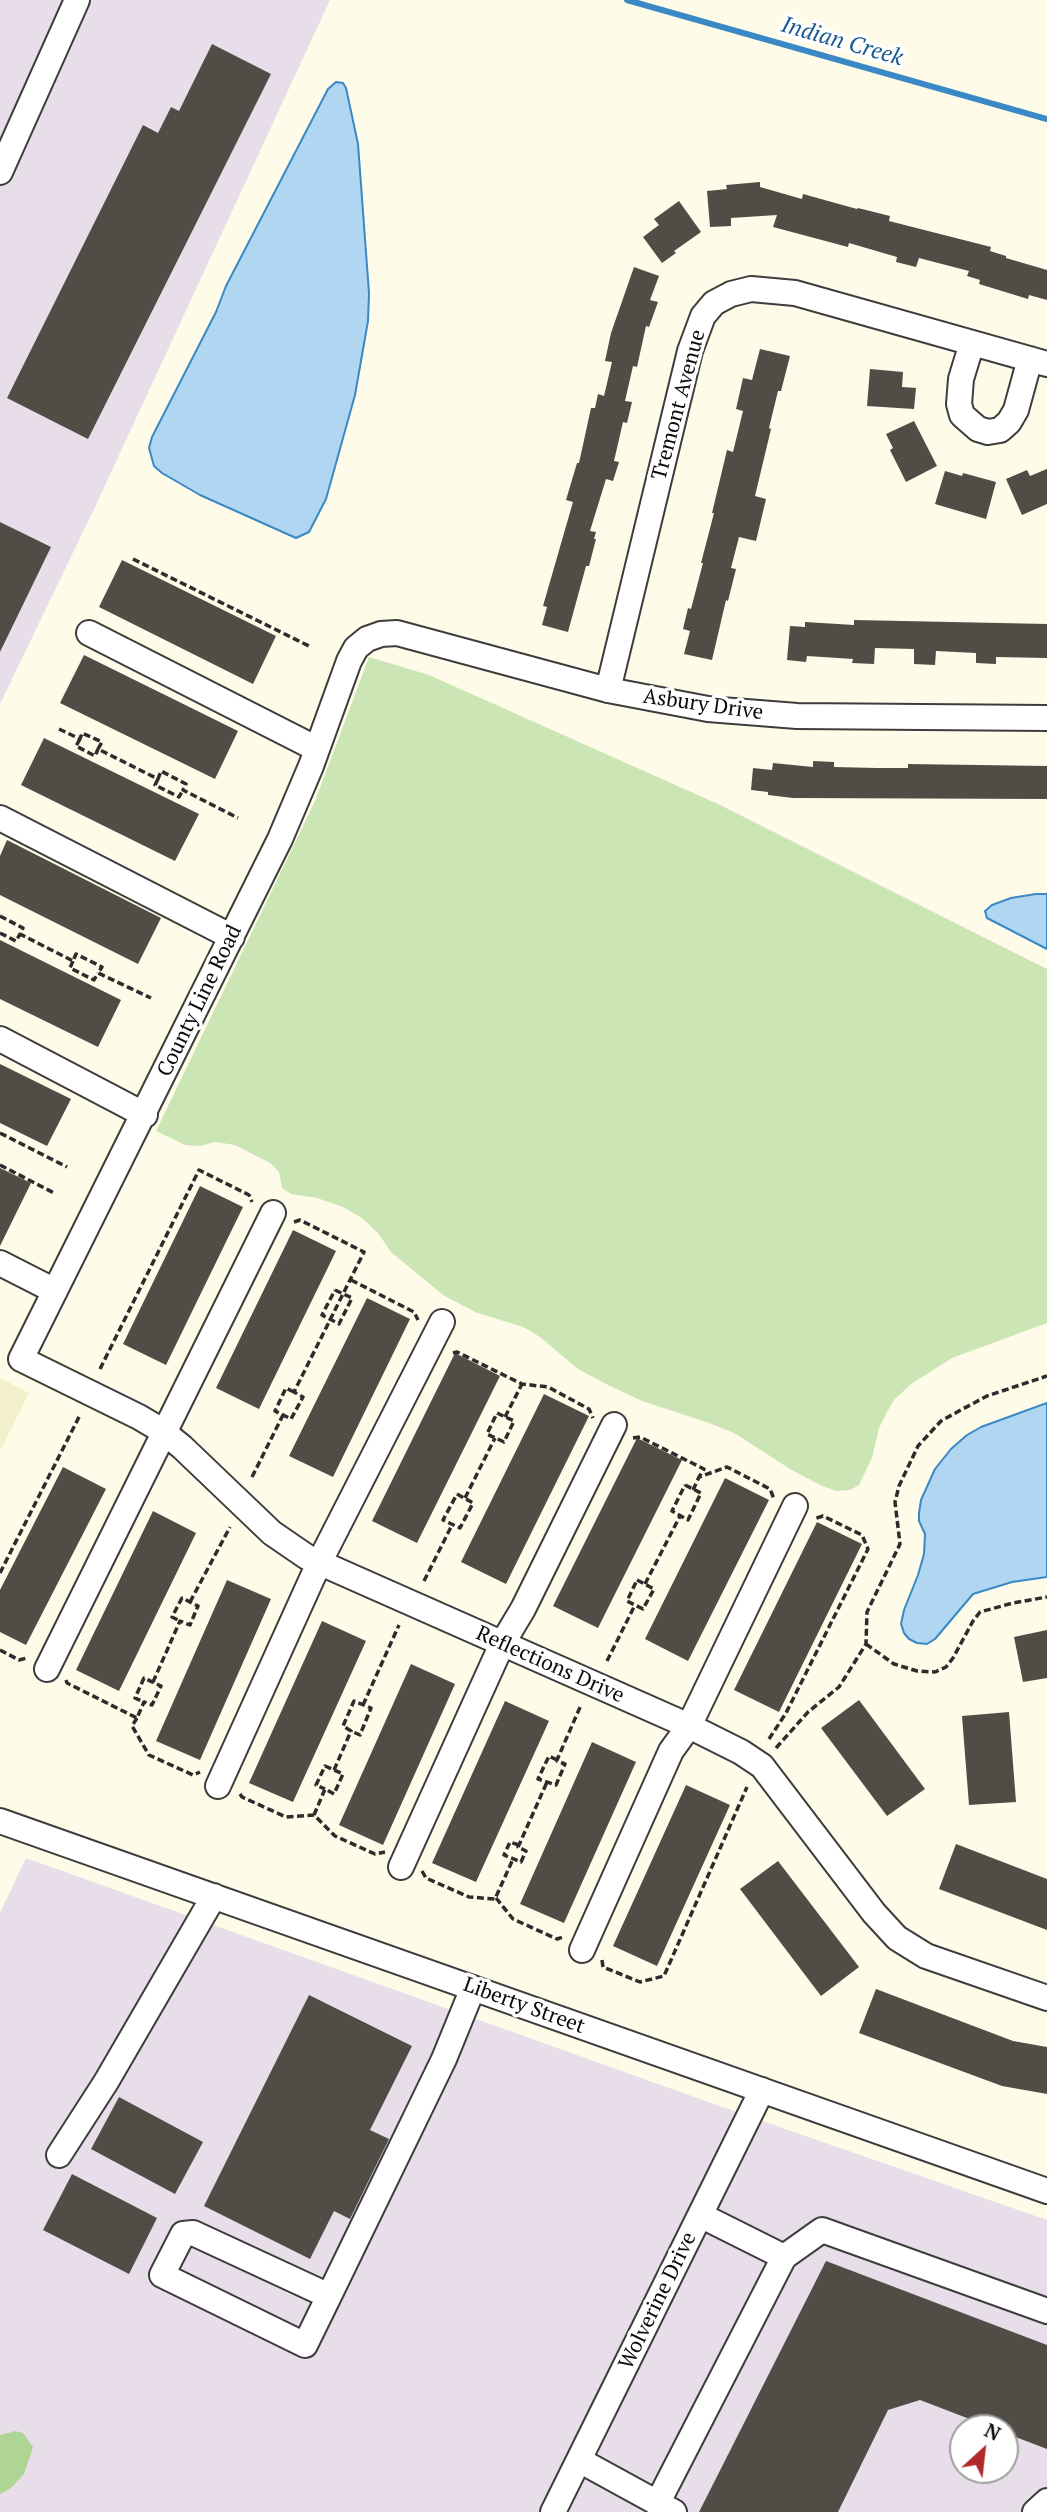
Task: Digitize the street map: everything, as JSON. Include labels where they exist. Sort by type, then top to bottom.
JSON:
[{"type":"street","points":[[0,172],[77,0]]},
{"type":"street","name":"Tremont Avenue","points":[[608,690],[695,334],[703,316],[727,285],[796,293],[1039,361],[1009,422],[1000,430],[988,432],[969,424],[962,415],[959,404],[961,379],[972,343]]},
{"type":"street","points":[[89,633],[317,749]]},
{"type":"street","name":"Asbury Drive","points":[[367,639],[381,634],[397,634],[608,690],[708,709],[797,716],[1047,718]]},
{"type":"street","name":"County Line Road","points":[[21,1359],[232,937],[279,839],[317,749],[349,661],[356,648],[367,639]]},
{"type":"street","points":[[0,818],[232,937]]},
{"type":"street","points":[[0,1040],[145,1115]]},
{"type":"street","points":[[50,1663],[273,1213]]},
{"type":"street","points":[[0,1263],[55,1291]]},
{"type":"street","points":[[221,1778],[430,1322]]},
{"type":"street","name":"Reflections Drive","points":[[21,1359],[139,1417],[163,1433],[196,1460],[272,1532],[318,1563],[689,1726],[741,1752],[762,1766],[874,1913],[897,1938],[926,1956],[1047,1998]]},
{"type":"street","points":[[404,1859],[502,1644],[528,1598],[611,1431]]},
{"type":"street","points":[[585,1942],[671,1751],[689,1726],[792,1513]]},
{"type":"street","name":"Liberty Street","points":[[0,1821],[1047,2191]]},
{"type":"street","points":[[59,2155],[106,2082],[214,1896]]},
{"type":"street","points":[[329,2296],[193,2233],[183,2234],[162,2275],[305,2345],[329,2296],[444,2059],[473,1988]]},
{"type":"street","name":"Wolverine Drive","points":[[553,2512],[762,2090]]},
{"type":"street","points":[[700,2216],[784,2257]]},
{"type":"street","points":[[579,2460],[665,2508],[784,2257],[822,2230],[1047,2311]]},
{"type":"street","points":[[1035,2512],[1047,2501]]},
{"type":"path","points":[[133,559],[311,647]]},
{"type":"path","points":[[59,729],[80,739]]},
{"type":"path","points":[[82,733],[102,743],[98,749],[95,756],[76,746],[82,733]]},
{"type":"path","points":[[98,749],[158,779]]},
{"type":"path","points":[[161,771],[186,784],[183,790],[179,797],[155,785],[161,771]]},
{"type":"path","points":[[183,790],[239,818]]},
{"type":"path","points":[[0,916],[23,928],[16,941],[0,933]]},
{"type":"path","points":[[20,934],[73,961]]},
{"type":"path","points":[[76,954],[102,967],[98,973],[94,980],[70,968],[76,954]]},
{"type":"path","points":[[98,973],[150,999]]},
{"type":"path","points":[[0,1133],[68,1167]]},
{"type":"path","points":[[0,1166],[54,1193]]},
{"type":"path","points":[[350,1280],[430,1322]]},
{"type":"path","points":[[335,1290],[352,1298],[339,1324],[322,1315],[335,1290]]},
{"type":"path","points":[[445,1355],[457,1352],[522,1384],[548,1387],[589,1409],[598,1434],[611,1431],[618,1441],[640,1437],[704,1469],[693,1490]]},
{"type":"path","points":[[762,1766],[808,1712],[839,1687],[866,1644],[867,1612],[900,1544],[895,1502],[918,1446],[941,1421],[959,1411],[987,1396],[1047,1376]]},
{"type":"path","points":[[506,1417],[522,1384]]},
{"type":"path","points":[[497,1413],[506,1417],[514,1421],[503,1442],[487,1434],[497,1413]]},
{"type":"path","points":[[0,1573],[80,1415]]},
{"type":"path","points":[[252,1477],[283,1415]]},
{"type":"path","points":[[465,1499],[495,1438]]},
{"type":"path","points":[[699,1477],[727,1468],[770,1489],[780,1514],[792,1513],[797,1523],[824,1516],[862,1535],[868,1549],[786,1713],[768,1739]]},
{"type":"path","points":[[685,1485],[701,1493],[688,1520],[680,1516],[672,1511],[685,1485]]},
{"type":"path","points":[[457,1494],[473,1503],[460,1528],[452,1525],[443,1520],[457,1494]]},
{"type":"path","points":[[645,1584],[680,1516]]},
{"type":"path","points":[[424,1581],[452,1525]]},
{"type":"path","points":[[190,1602],[230,1527]]},
{"type":"path","points":[[637,1580],[654,1588],[643,1609],[635,1605],[626,1601],[637,1580]]},
{"type":"path","points":[[866,1644],[894,1664],[916,1671],[935,1672],[946,1667],[953,1658],[980,1612],[1047,1597]]},
{"type":"path","points":[[182,1598],[198,1606],[190,1625],[180,1621],[172,1617],[182,1598]]},
{"type":"path","points":[[607,1661],[635,1605]]},
{"type":"path","points":[[153,1682],[180,1621]]},
{"type":"path","points":[[363,1705],[399,1625]]},
{"type":"path","points":[[0,1650],[19,1660],[43,1653],[50,1663],[62,1662],[67,1684],[136,1718]]},
{"type":"path","points":[[144,1678],[161,1686],[152,1705],[144,1702],[135,1698],[144,1678]]},
{"type":"path","points":[[354,1701],[371,1709],[360,1735],[351,1731],[343,1726],[354,1701]]},
{"type":"path","points":[[144,1702],[132,1726],[149,1755],[193,1775],[216,1766],[221,1778],[234,1774],[242,1797],[286,1816],[314,1815],[335,1836],[375,1854],[401,1848],[404,1859],[416,1854],[426,1878],[469,1896],[496,1898],[513,1919],[558,1939],[579,1930],[585,1942],[597,1939],[603,1966],[640,1982],[664,1976],[747,1787]]},
{"type":"path","points":[[557,1760],[581,1705]]},
{"type":"path","points":[[334,1770],[351,1731]]},
{"type":"path","points":[[548,1756],[557,1760],[565,1765],[556,1785],[538,1779],[548,1756]]},
{"type":"path","points":[[325,1766],[343,1774],[334,1794],[325,1790],[316,1785],[325,1766]]},
{"type":"path","points":[[519,1845],[547,1782]]},
{"type":"path","points":[[314,1815],[325,1790]]},
{"type":"path","points":[[510,1842],[519,1845],[527,1851],[521,1862],[504,1855],[510,1842]]},
{"type":"path","points":[[496,1898],[513,1859]]},
{"type":"shaded area","points":[[0,0],[330,0],[94,509],[0,704]]},
{"type":"shaded area","points":[[0,1378],[29,1393],[0,1451]]},
{"type":"shaded area","points":[[26,1858],[1047,2220],[1047,2512],[0,2512],[0,2494],[11,2488],[15,2431],[0,2435],[0,1913]]},
{"type":"green space","points":[[369,657],[429,675],[718,804],[1047,969],[1047,1323],[952,1358],[911,1384],[894,1400],[887,1412],[879,1428],[872,1458],[859,1485],[850,1490],[836,1491],[822,1486],[736,1434],[642,1401],[604,1383],[578,1369],[540,1337],[523,1327],[475,1312],[443,1295],[391,1252],[378,1233],[362,1218],[343,1207],[317,1198],[291,1194],[282,1188],[279,1172],[270,1163],[235,1145],[215,1142],[200,1146],[185,1145],[156,1131],[315,801]]},
{"type":"green space","points":[[15,2431],[23,2433],[33,2447],[24,2474],[11,2488],[0,2494],[0,2435]]},
{"type":"water","points":[[336,82],[343,83],[346,88],[358,144],[369,293],[368,321],[355,395],[326,499],[309,532],[296,538],[200,495],[162,473],[154,466],[149,448],[152,437],[216,312],[226,286],[328,89]]},
{"type":"water","points":[[1047,894],[1047,949],[987,918],[985,911],[992,905],[1011,898]]},
{"type":"water","points":[[1047,1403],[1047,1577],[1012,1582],[973,1594],[935,1639],[927,1644],[909,1639],[901,1624],[924,1554],[925,1534],[919,1521],[919,1513],[921,1500],[935,1469],[967,1435],[981,1427]]},
{"type":"building","points":[[212,44],[271,74],[88,439],[7,398],[143,125],[158,133],[171,107],[179,111]]},
{"type":"building","points":[[760,182],[760,187],[802,199],[803,194],[890,216],[889,221],[991,247],[990,251],[1006,258],[1047,270],[1047,300],[1029,295],[1028,299],[979,284],[980,280],[967,276],[969,271],[919,258],[916,267],[896,262],[897,257],[849,243],[848,247],[773,227],[777,215],[731,218],[731,226],[710,227],[707,191],[727,189],[726,185]]},
{"type":"building","points":[[679,201],[701,232],[662,263],[643,237],[659,225],[654,219]]},
{"type":"building","points":[[634,267],[659,276],[650,300],[658,302],[649,327],[646,326],[637,367],[633,366],[625,401],[632,402],[627,423],[623,422],[614,461],[619,462],[613,481],[606,479],[590,531],[596,532],[596,539],[568,632],[542,625],[547,607],[543,606],[573,502],[566,500],[579,463],[591,408],[595,408],[598,394],[604,396],[612,362],[605,361],[611,333]]},
{"type":"building","points":[[760,349],[790,356],[781,391],[778,391],[755,496],[766,499],[756,541],[739,537],[731,568],[736,569],[712,660],[684,654],[690,631],[683,629],[703,563],[727,450],[733,452],[743,411],[736,409],[743,378],[752,380]]},
{"type":"building","points":[[870,369],[903,372],[902,387],[916,388],[914,409],[867,406]]},
{"type":"building","points":[[914,421],[937,466],[906,482],[890,450],[893,448],[886,434]]},
{"type":"building","points":[[1047,469],[1047,504],[1022,515],[1006,479],[1027,470],[1030,476]]},
{"type":"building","points":[[945,471],[996,482],[986,519],[935,504]]},
{"type":"building","points":[[0,522],[51,547],[0,652]]},
{"type":"building","points":[[122,560],[276,636],[253,684],[99,607]]},
{"type":"building","points":[[854,620],[1047,624],[1047,658],[996,657],[996,664],[976,663],[976,653],[936,651],[935,665],[914,664],[914,649],[875,648],[874,664],[852,663],[853,659],[807,656],[806,662],[787,660],[790,626],[805,627],[805,622],[854,625]]},
{"type":"building","points":[[84,655],[238,731],[215,779],[60,703]]},
{"type":"building","points":[[44,738],[199,814],[175,861],[21,785]]},
{"type":"building","points":[[813,761],[834,762],[834,767],[877,768],[908,768],[908,764],[1047,766],[1047,799],[793,798],[751,790],[753,768],[772,770],[773,763],[813,767]]},
{"type":"building","points":[[7,840],[161,918],[138,964],[0,895],[0,856]]},
{"type":"building","points":[[0,940],[121,1000],[98,1047],[0,999]]},
{"type":"building","points":[[0,1064],[71,1099],[47,1146],[0,1123]]},
{"type":"building","points":[[0,1168],[31,1183],[0,1246]]},
{"type":"building","points":[[200,1186],[243,1207],[166,1365],[123,1344]]},
{"type":"building","points":[[293,1230],[336,1251],[259,1409],[216,1388]]},
{"type":"building","points":[[367,1298],[410,1319],[333,1477],[289,1456]]},
{"type":"building","points":[[455,1353],[500,1376],[417,1543],[372,1521]]},
{"type":"building","points":[[544,1394],[589,1416],[506,1584],[461,1562]]},
{"type":"building","points":[[637,1438],[682,1460],[598,1628],[553,1606]]},
{"type":"building","points":[[63,1467],[106,1489],[26,1645],[0,1632],[0,1590]]},
{"type":"building","points":[[725,1478],[769,1500],[688,1661],[645,1639]]},
{"type":"building","points":[[153,1511],[196,1533],[119,1691],[76,1670]]},
{"type":"building","points":[[817,1522],[862,1544],[779,1712],[734,1690]]},
{"type":"building","points":[[227,1580],[271,1599],[200,1760],[156,1741]]},
{"type":"building","points":[[322,1621],[366,1641],[293,1802],[249,1783]]},
{"type":"building","points":[[1047,1630],[1047,1678],[1023,1682],[1014,1637]]},
{"type":"building","points":[[411,1664],[455,1684],[383,1845],[339,1825]]},
{"type":"building","points":[[859,1700],[925,1789],[887,1816],[821,1728]]},
{"type":"building","points":[[505,1701],[549,1721],[476,1882],[432,1863]]},
{"type":"building","points":[[1009,1712],[1016,1802],[969,1805],[962,1716]]},
{"type":"building","points":[[592,1742],[636,1762],[564,1923],[520,1904]]},
{"type":"building","points":[[686,1785],[730,1805],[657,1966],[613,1946]]},
{"type":"building","points":[[956,1844],[1047,1879],[1047,1930],[939,1889]]},
{"type":"building","points":[[778,1861],[859,1967],[821,1996],[740,1889]]},
{"type":"building","points":[[876,1989],[1013,2041],[1047,2047],[1047,2094],[1002,2086],[859,2033]]},
{"type":"building","points":[[309,1995],[412,2046],[370,2130],[389,2139],[350,2219],[334,2211],[310,2259],[204,2206]]},
{"type":"building","points":[[119,2097],[203,2142],[175,2194],[91,2149]]},
{"type":"building","points":[[72,2174],[157,2218],[129,2274],[43,2230]]},
{"type":"building","points":[[826,2261],[1047,2345],[1047,2449],[1019,2438],[1019,2414],[956,2414],[920,2400],[888,2410],[838,2512],[699,2512]]},
{"type":"waterway","name":"Indian Creek","points":[[627,0],[1047,119]]}]
